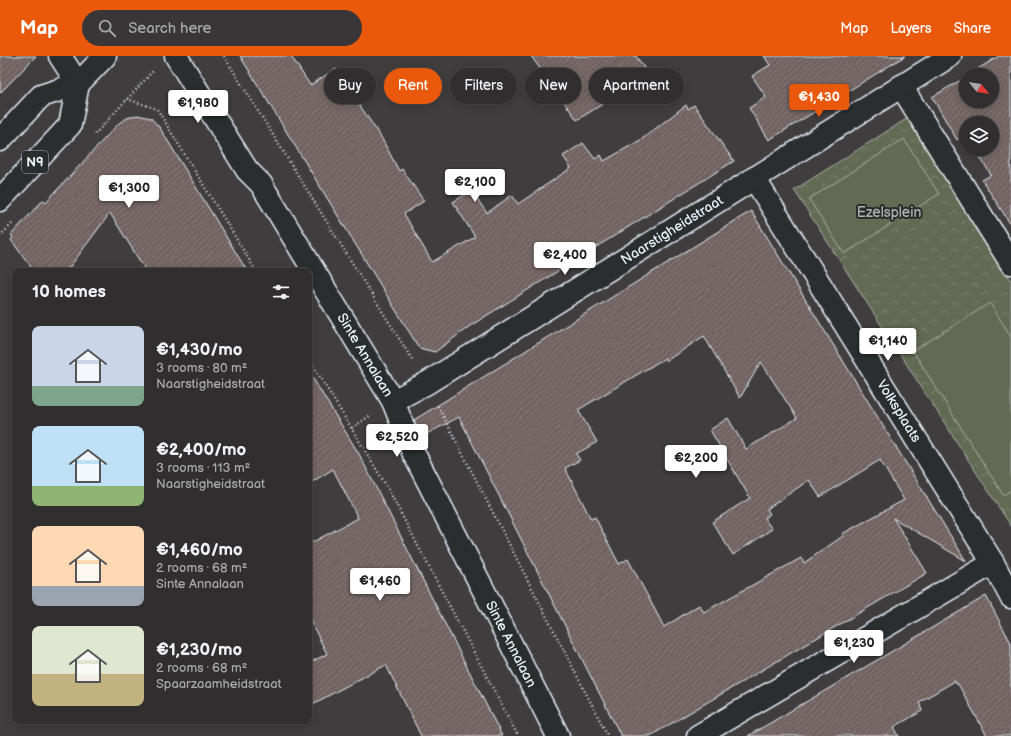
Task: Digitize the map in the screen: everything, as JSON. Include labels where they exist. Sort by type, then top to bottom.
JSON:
[{"type":"street","points":[[60,56],[78,84]]},
{"type":"street","name":"Sinte Annalaan","points":[[176,56],[247,170],[262,184],[393,401],[413,452],[558,736]]},
{"type":"street","name":"Naarstigheidstraat","points":[[393,401],[427,383],[950,56]]},
{"type":"street","points":[[0,140],[41,96],[78,84],[102,57]]},
{"type":"street","name":"N9","points":[[0,200],[70,125],[78,84]]},
{"type":"street","points":[[901,86],[1011,263]]},
{"type":"street","name":"Volksplaats","points":[[754,178],[993,563],[1011,597]]},
{"type":"street","points":[[698,736],[993,563]]},
{"type":"path","points":[[92,138],[156,67]]},
{"type":"path","points":[[127,99],[157,109],[254,268]]},
{"type":"path","points":[[312,363],[386,485],[518,736]]},
{"type":"green space","name":"Ezelsplein","points":[[911,116],[1011,280],[1011,526],[794,190]]},
{"type":"green space","points":[[904,139],[939,194],[844,254],[809,199]]},
{"type":"green space","points":[[990,303],[1011,337],[1011,490],[1003,495],[913,351]]},
{"type":"building","points":[[0,56],[36,56],[0,93]]},
{"type":"building","points":[[240,56],[291,56],[310,85],[324,76],[324,104],[359,104],[382,139],[399,171],[402,169],[424,201],[404,214],[432,262],[475,237],[453,202],[471,191],[487,213],[512,195],[518,204],[571,168],[563,156],[583,143],[595,159],[601,155],[604,161],[642,139],[686,105],[688,109],[694,105],[734,161],[470,326],[435,352],[419,348]]},
{"type":"building","points":[[531,56],[636,56],[644,68],[589,68],[589,104],[603,104],[577,120],[566,104],[581,104],[581,68],[540,68]]},
{"type":"building","points":[[764,56],[905,56],[769,140],[749,108],[766,97],[752,76],[770,65]]},
{"type":"building","points":[[999,56],[1011,56],[1011,225],[982,180],[991,175],[979,156],[999,156],[999,116],[959,116],[959,139],[957,140],[932,97],[959,81],[959,108],[999,108],[999,68],[979,68]]},
{"type":"building","points":[[137,115],[151,118],[160,128],[245,268],[144,268],[110,213],[69,268],[32,268],[11,240],[13,237],[11,235],[43,200],[46,202],[119,123],[127,118]]},
{"type":"building","points":[[751,211],[966,561],[893,518],[927,573],[650,736],[621,736],[459,417],[421,437],[414,420]],"holes":[[[704,336],[740,398],[761,362],[797,418],[746,449],[728,418],[710,430],[750,498],[712,522],[733,555],[772,529],[764,518],[770,514],[767,509],[809,480],[820,497],[880,460],[904,500],[842,534],[843,536],[804,563],[801,558],[704,612],[699,605],[664,627],[628,559],[619,564],[595,517],[591,519],[565,468],[580,460],[576,454],[597,442],[578,410],[665,358],[666,361]]]},
{"type":"building","points":[[312,377],[359,454],[502,736],[421,736],[386,665],[312,704],[312,662],[327,654],[312,624],[312,542],[358,518],[333,469],[312,482]]},
{"type":"building","points":[[986,596],[1011,643],[1011,736],[987,736],[955,681],[919,702],[922,711],[894,727],[899,736],[748,736]]}]
